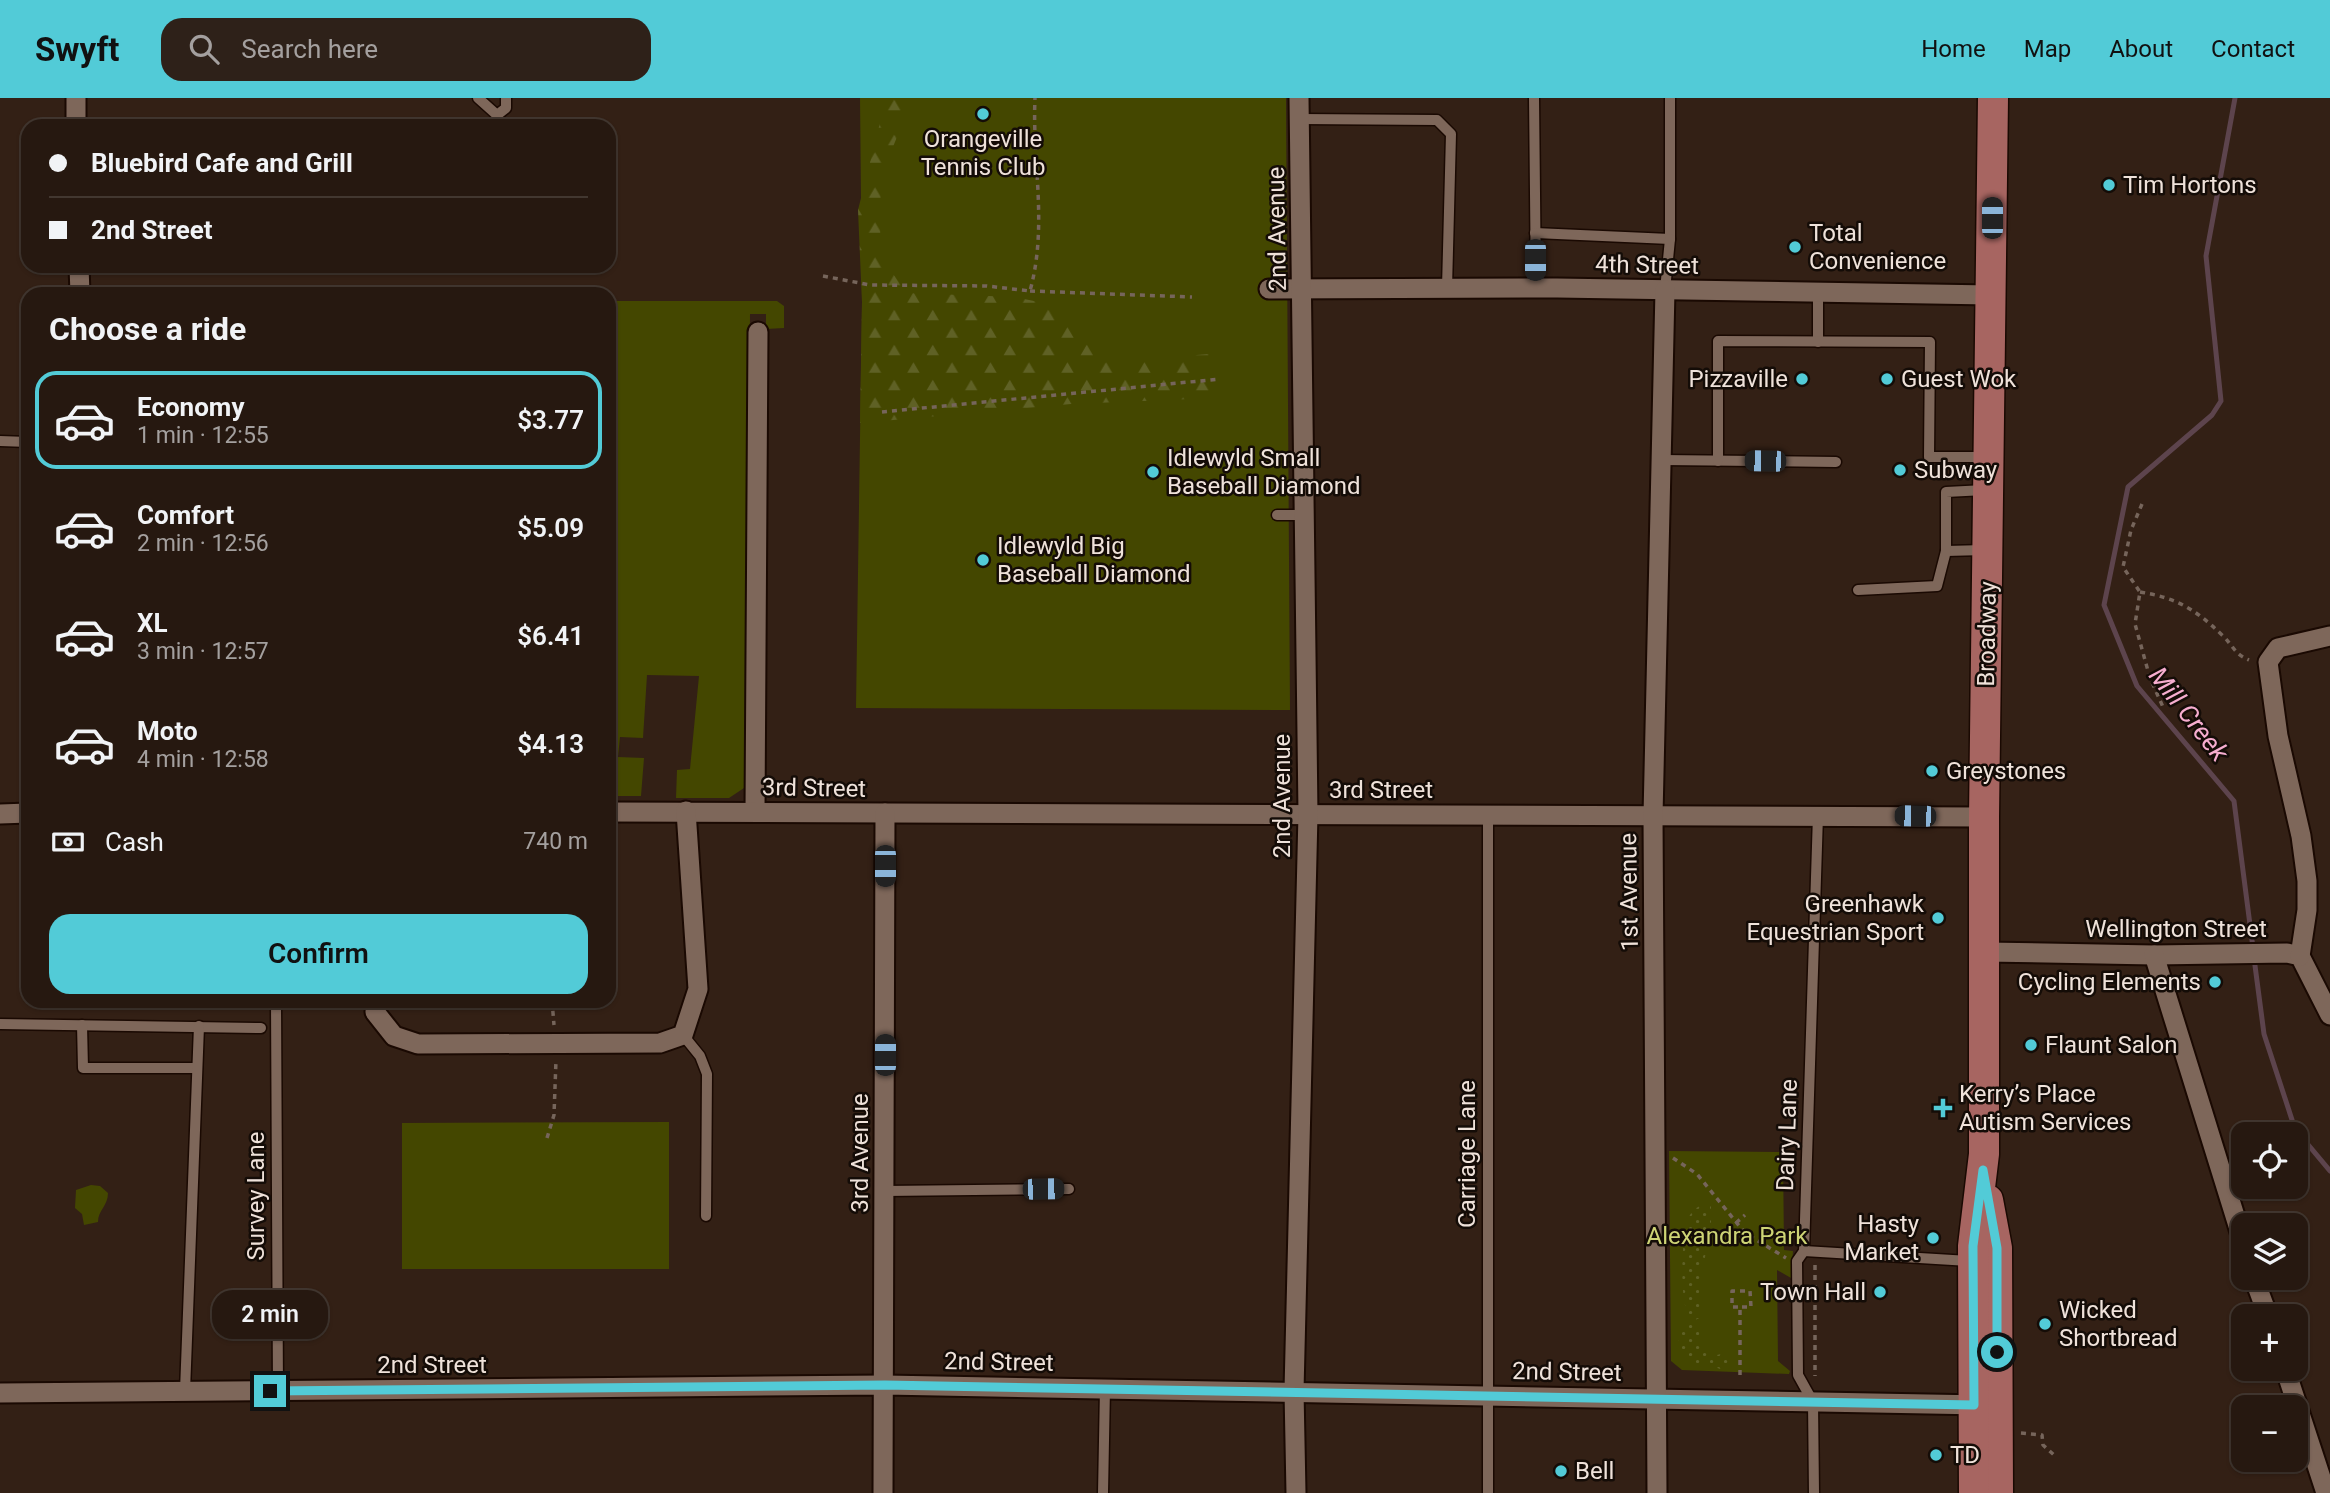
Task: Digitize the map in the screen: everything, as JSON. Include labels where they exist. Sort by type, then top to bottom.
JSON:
[{"type":"main road","name":"Broadway","points":[[1993,98],[1984,817],[1983,1170],[1973,1261],[1986,1405],[1998,1493]]},
{"type":"main road","name":"Broadway","points":[[1974,1493],[1986,1405],[1997,1248],[1983,1170]]},
{"type":"street","points":[[76,98],[76,119]]},
{"type":"street","name":"2nd Avenue","points":[[1296,1493],[1294,1391],[1308,814],[1299,98]]},
{"type":"street","name":"4th Street","points":[[1269,289],[1536,288],[1991,295]]},
{"type":"street","name":"1st Avenue","points":[[1657,1493],[1653,816],[1665,290]]},
{"type":"street","points":[[755,811],[758,332]]},
{"type":"street","points":[[2300,956],[2307,910],[2307,881],[2301,836],[2277,736],[2268,662],[2278,648],[2330,636]]},
{"type":"street","name":"3rd Street","points":[[616,811],[1984,817]]},
{"type":"street","points":[[375,1008],[375,1012],[394,1036],[418,1044],[660,1043],[683,1035],[698,989],[686,811]]},
{"type":"street","points":[[0,814],[21,813]]},
{"type":"street","name":"3rd Avenue","points":[[883,1493],[885,813]]},
{"type":"street","name":"Wellington Street","points":[[1985,952],[2300,956],[2330,1015]]},
{"type":"street","points":[[2154,955],[2234,1213]]},
{"type":"street","points":[[2289,1381],[2326,1493]]},
{"type":"street","name":"2nd Street","points":[[0,1393],[885,1385],[1986,1405]]},
{"type":"lane","points":[[478,98],[497,115],[506,107],[506,98]]},
{"type":"lane","points":[[1534,98],[1536,288]]},
{"type":"lane","points":[[1665,290],[1670,239],[1670,98]]},
{"type":"lane","points":[[1300,120],[1437,120],[1451,134],[1447,288]]},
{"type":"lane","points":[[1535,233],[1670,239]]},
{"type":"lane","points":[[1818,292],[1818,342]]},
{"type":"lane","points":[[1718,461],[1718,341],[1930,342],[1929,457],[1989,457]]},
{"type":"lane","points":[[0,442],[21,442]]},
{"type":"lane","points":[[1662,460],[1836,462]]},
{"type":"lane","points":[[1858,590],[1937,586],[1947,551],[1946,492],[1989,490]]},
{"type":"lane","points":[[1277,515],[1305,515]]},
{"type":"lane","points":[[1947,551],[1988,550]]},
{"type":"lane","name":"Carriage Lane","points":[[1488,815],[1488,1493]]},
{"type":"lane","name":"Dairy Lane","points":[[1804,1251],[1818,815]]},
{"type":"lane","name":"Survey Lane","points":[[276,1008],[278,1391]]},
{"type":"lane","points":[[0,1024],[261,1028]]},
{"type":"lane","points":[[82,1025],[83,1068],[197,1068]]},
{"type":"lane","points":[[185,1391],[199,1026]]},
{"type":"lane","points":[[683,1035],[700,1056],[707,1074],[706,1216]]},
{"type":"lane","points":[[885,1191],[1069,1188]]},
{"type":"lane","points":[[1814,1493],[1813,1402],[1798,1375],[1797,1261],[1804,1251],[1973,1261]]},
{"type":"lane","points":[[1103,1493],[1105,1388]]},
{"type":"path","points":[[1030,292],[1036,269],[1041,187],[1034,123],[1035,98]]},
{"type":"path","points":[[823,276],[870,285],[987,286],[1030,292],[1192,297]]},
{"type":"path","points":[[882,412],[1220,379]]},
{"type":"path","points":[[2142,504],[2130,530],[2123,567],[2140,592],[2135,624],[2150,678],[2163,707]]},
{"type":"path","points":[[2140,592],[2182,601],[2224,637],[2234,653],[2248,660],[2268,662]]},
{"type":"path","points":[[547,1138],[554,1115],[556,1043],[553,1008]]},
{"type":"path","points":[[1656,1157],[1669,1155],[1697,1174],[1745,1233],[1783,1256],[1797,1261],[1815,1258],[1815,1382]]},
{"type":"path","points":[[1736,1223],[1745,1215]]},
{"type":"path","points":[[1732,1290],[1750,1291],[1751,1307],[1740,1307],[1732,1307],[1732,1290]]},
{"type":"path","points":[[1740,1307],[1740,1375]]},
{"type":"green space","points":[[860,98],[1286,98],[1290,710],[856,708],[862,302]]},
{"type":"green space","points":[[913,98],[881,176],[880,256],[907,293],[1015,297],[1072,309],[1098,363],[1209,354],[1215,398],[1071,404],[860,423],[862,302],[858,210],[886,99]]},
{"type":"green space","points":[[616,301],[777,301],[784,306],[784,328],[766,329],[766,314],[750,314],[747,776],[744,788],[729,798],[676,798],[677,770],[690,769],[699,676],[647,675],[643,738],[620,737],[618,757],[644,758],[641,796],[616,796]]},
{"type":"green space","points":[[669,1122],[669,1269],[402,1269],[402,1123]]},
{"type":"green space","name":"Alexandra Park","points":[[1669,1151],[1783,1152],[1784,1250],[1793,1251],[1791,1278],[1777,1270],[1778,1361],[1790,1371],[1789,1374],[1682,1370],[1671,1361]]},
{"type":"green space","points":[[91,1185],[100,1186],[108,1193],[108,1197],[98,1222],[84,1225],[82,1214],[75,1208],[76,1190]]},
{"type":"green space","points":[[1706,1203],[1711,1206],[1711,1230],[1699,1284],[1700,1318],[1692,1321],[1683,1289],[1684,1243],[1690,1215]]},
{"type":"green space","points":[[1688,1322],[1698,1328],[1702,1347],[1717,1355],[1725,1353],[1730,1357],[1730,1365],[1723,1370],[1712,1366],[1691,1367],[1681,1353],[1678,1342],[1681,1324]]},
{"type":"waterway","name":"Mill Creek","points":[[2235,98],[2206,256],[2221,401],[2212,415],[2128,487],[2104,605],[2137,686],[2234,801],[2253,948]]},
{"type":"waterway","name":"Mill Creek","points":[[2254,958],[2264,1034],[2295,1129],[2330,1171]]},
{"type":"place","name":"Orangeville Tennis Club","points":[[983,114]]},
{"type":"place","name":"Tim Hortons","points":[[2109,185]]},
{"type":"place","name":"Total Convenience","points":[[1795,247]]},
{"type":"place","name":"Pizzaville","points":[[1802,379]]},
{"type":"place","name":"Guest Wok","points":[[1887,379]]},
{"type":"place","name":"Subway","points":[[1900,470]]},
{"type":"place","name":"Idlewyld Small Baseball Diamond","points":[[1153,472]]},
{"type":"place","name":"Idlewyld Big Baseball Diamond","points":[[983,560]]},
{"type":"place","name":"Greystones","points":[[1932,771]]},
{"type":"place","name":"Greenhawk Equestrian Sport","points":[[1938,918]]},
{"type":"place","name":"Cycling Elements","points":[[2215,982]]},
{"type":"place","name":"Flaunt Salon","points":[[2031,1045]]},
{"type":"place","name":"Kerry’s Place Autism Services","points":[[1943,1108]]},
{"type":"place","name":"Hasty Market","points":[[1933,1238]]},
{"type":"place","name":"Town Hall","points":[[1880,1292]]},
{"type":"place","name":"Wicked Shortbread","points":[[2045,1324]]},
{"type":"place","name":"TD","points":[[1936,1455]]},
{"type":"place","name":"Bell","points":[[1561,1471]]},
{"type":"route","points":[[270,1391],[885,1385],[1974,1405],[1973,1246],[1983,1170],[1997,1248],[1997,1352]]}]
